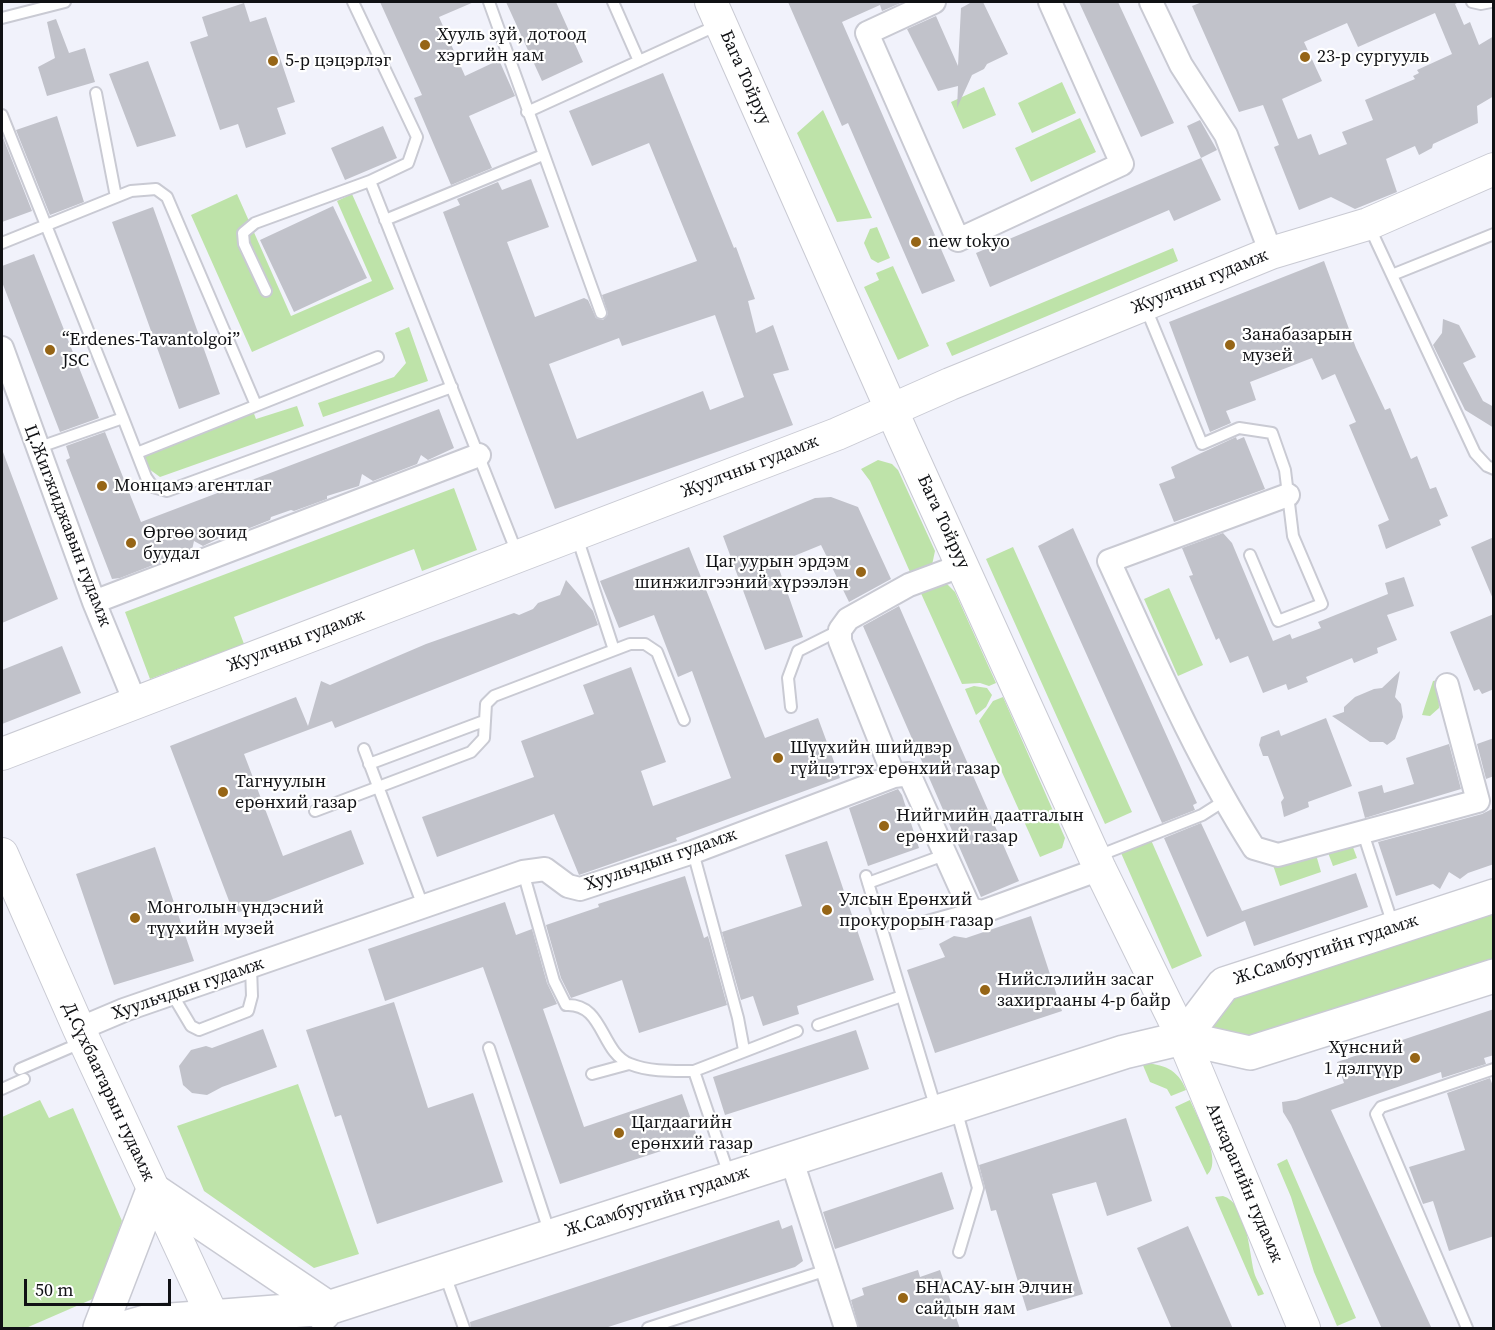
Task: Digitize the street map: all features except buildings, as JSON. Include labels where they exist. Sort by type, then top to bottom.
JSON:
[{"type":"main road","name":"Бага Тойруу","points":[[716,13],[1097,863],[1183,1038]]},
{"type":"main road","name":"Жуулчны гудамж","points":[[2,754],[893,410],[950,384],[1271,253],[1368,224],[1494,169]]},
{"type":"main road","name":"Д.Сүхбаатарын гудамж","points":[[2,854],[82,1035],[215,1323]]},
{"type":"main road","name":"Ж.Самбуугийн гудамж","points":[[1183,1038],[1224,984],[1494,896]]},
{"type":"main road","name":"Ж.Самбуугийн гудамж","points":[[124,1329],[145,1322],[215,1323],[321,1318],[444,1272],[790,1158],[1124,1052],[1183,1038],[1251,1053],[1494,976]]},
{"type":"main road","name":"Анкарагийн гудамж","points":[[1183,1038],[1305,1329]]},
{"type":"main road","points":[[100,1329],[153,1190],[321,1318]]},
{"type":"street","points":[[934,2],[867,33],[958,240],[1122,164],[1050,2]]},
{"type":"street","points":[[1151,2],[1180,65],[1226,135],[1271,253]]},
{"type":"street","name":"Ц.Жигжиджавын гудамж","points":[[2,348],[94,602],[135,702]]},
{"type":"street","points":[[94,602],[479,455]]},
{"type":"street","points":[[1288,495],[1109,561],[1169,691],[1224,801],[1254,848],[1278,855],[1486,798],[1447,685]]},
{"type":"street","points":[[963,565],[909,585],[848,619],[840,630],[840,641],[894,776],[909,774],[970,909],[982,912],[1097,863]]},
{"type":"street","name":"Хуульчдын гудамж","points":[[82,1035],[124,1010],[523,872],[545,869],[568,886],[580,889],[693,852],[894,776]]},
{"type":"street","points":[[790,1158],[846,1329]]},
{"type":"lane","points":[[2,18],[65,2]]},
{"type":"lane","points":[[266,291],[244,244],[243,232],[255,223],[370,181],[408,163],[417,137],[353,2]]},
{"type":"lane","points":[[489,2],[601,313]]},
{"type":"lane","points":[[613,2],[639,61]]},
{"type":"lane","points":[[1472,2],[1481,4],[1491,2]]},
{"type":"lane","points":[[527,112],[639,61],[716,13]]},
{"type":"lane","points":[[96,93],[116,197]]},
{"type":"lane","points":[[2,115],[137,453],[153,487],[167,490],[452,387]]},
{"type":"lane","points":[[385,219],[543,155]]},
{"type":"lane","points":[[370,181],[518,556]]},
{"type":"lane","points":[[2,243],[131,191],[156,189],[166,197],[256,405]]},
{"type":"lane","points":[[1368,224],[1475,453],[1487,466],[1494,469]]},
{"type":"lane","points":[[1392,275],[1494,234]]},
{"type":"lane","points":[[1145,304],[1202,444],[1239,428],[1272,433],[1285,470],[1293,536],[1322,604],[1278,621],[1250,555]]},
{"type":"lane","points":[[137,453],[378,357]]},
{"type":"lane","points":[[37,448],[123,418]]},
{"type":"lane","points":[[576,534],[614,650]]},
{"type":"lane","points":[[791,707],[788,678],[798,651],[840,630]]},
{"type":"lane","points":[[315,811],[471,752],[484,738],[486,704],[494,696],[630,644],[645,644],[657,652],[684,720]]},
{"type":"lane","points":[[369,764],[484,721]]},
{"type":"lane","points":[[364,749],[423,906]]},
{"type":"lane","points":[[1097,863],[1202,815],[1224,801]]},
{"type":"lane","points":[[1362,833],[1394,928]]},
{"type":"lane","points":[[693,852],[738,1018],[744,1050]]},
{"type":"lane","points":[[947,854],[867,879],[902,996],[978,1188],[959,1252]]},
{"type":"lane","points":[[523,872],[534,917],[562,999],[566,1005],[583,1007],[594,1017],[614,1053],[629,1064],[660,1071],[694,1071],[797,1031]]},
{"type":"lane","points":[[920,923],[970,909]]},
{"type":"lane","points":[[172,994],[191,1026],[199,1030],[248,1011],[252,996],[251,967]]},
{"type":"lane","points":[[818,1025],[902,996]]},
{"type":"lane","points":[[2,1089],[82,1035]]},
{"type":"lane","points":[[489,1048],[551,1237]]},
{"type":"lane","points":[[592,1074],[629,1064]]},
{"type":"lane","points":[[1467,1329],[1376,1114],[1381,1107],[1494,1069]]},
{"type":"lane","points":[[694,1071],[730,1179]]},
{"type":"lane","points":[[648,1329],[827,1270]]},
{"type":"lane","points":[[444,1272],[464,1329]]},
{"type":"green space","points":[[1062,82],[1076,113],[1032,133],[1018,103]]},
{"type":"green space","points":[[984,87],[996,115],[963,129],[951,102]]},
{"type":"green space","points":[[823,110],[872,218],[837,222],[797,133]]},
{"type":"green space","points":[[1080,118],[1096,152],[1031,182],[1015,148]]},
{"type":"green space","points":[[237,194],[291,316],[372,281],[337,201],[352,194],[394,289],[252,352],[191,215]]},
{"type":"green space","points":[[877,227],[890,258],[878,263],[871,259],[864,243],[870,229]]},
{"type":"green space","points":[[1173,248],[1178,261],[952,356],[946,343]]},
{"type":"green space","points":[[893,266],[929,346],[898,360],[864,287],[879,280],[876,273]]},
{"type":"green space","points":[[409,327],[428,381],[323,417],[318,403],[394,377],[406,363],[395,333]]},
{"type":"green space","points":[[297,406],[304,426],[160,477],[149,469],[140,450],[253,411],[256,419]]},
{"type":"green space","points":[[878,460],[892,464],[898,470],[935,551],[932,565],[915,575],[910,572],[870,481],[861,469]]},
{"type":"green space","points":[[454,488],[477,550],[422,571],[414,549],[234,617],[244,644],[150,679],[125,612]]},
{"type":"green space","points":[[1013,547],[1132,812],[1105,824],[986,559]]},
{"type":"green space","points":[[937,583],[947,584],[955,592],[996,683],[989,686],[980,683],[962,684],[919,589]]},
{"type":"green space","points":[[1169,588],[1203,665],[1178,676],[1144,599]]},
{"type":"green space","points":[[1438,680],[1439,708],[1430,716],[1422,715],[1433,681]]},
{"type":"green space","points":[[974,686],[987,688],[992,695],[986,707],[976,715],[965,689]]},
{"type":"green space","points":[[1003,697],[1065,838],[1062,848],[1040,857],[979,721],[993,701]]},
{"type":"green space","points":[[1151,840],[1202,956],[1172,969],[1121,853]]},
{"type":"green space","points":[[1351,842],[1357,858],[1333,866],[1327,850]]},
{"type":"green space","points":[[1315,851],[1321,872],[1280,886],[1273,865]]},
{"type":"green space","points":[[1493,910],[1493,964],[1249,1044],[1213,1031],[1212,1026],[1225,998]]},
{"type":"green space","points":[[1142,1063],[1163,1066],[1174,1072],[1186,1090],[1171,1096],[1167,1089],[1150,1082]]},
{"type":"green space","points":[[298,1084],[359,1254],[314,1268],[204,1191],[177,1126]]},
{"type":"green space","points":[[40,1100],[49,1118],[73,1108],[122,1221],[95,1298],[26,1328],[2,1328],[2,1117]]},
{"type":"green space","points":[[1190,1100],[1211,1150],[1211,1168],[1207,1175],[1175,1107]]},
{"type":"green space","points":[[1287,1159],[1356,1318],[1337,1326],[1314,1272],[1291,1197],[1277,1164]]},
{"type":"green space","points":[[1223,1196],[1231,1200],[1242,1218],[1254,1272],[1264,1294],[1258,1296],[1215,1197]]},
{"type":"place","name":"Хууль зүй, дотоод хэргийн яам","points":[[425,45]]},
{"type":"place","name":"23-р сургууль","points":[[1305,57]]},
{"type":"place","name":"5-р цэцэрлэг","points":[[273,61]]},
{"type":"place","name":"new tokyo","points":[[916,242]]},
{"type":"place","name":"Занабазарын музей","points":[[1230,345]]},
{"type":"place","name":"“Erdenes-Tavantolgoi” JSC","points":[[50,350]]},
{"type":"place","name":"Монцамэ агентлаг","points":[[102,486]]},
{"type":"place","name":"Өргөө зочид буудал","points":[[131,543]]},
{"type":"place","name":"Цаг уурын эрдэм шинжилгээний хүрээлэн","points":[[861,572]]},
{"type":"place","name":"Шүүхийн шийдвэр гүйцэтгэх ерөнхий газар","points":[[778,758]]},
{"type":"place","name":"Тагнуулын ерөнхий газар","points":[[223,792]]},
{"type":"place","name":"Нийгмийн даатгалын ерөнхий газар","points":[[884,826]]},
{"type":"place","name":"Улсын Ерөнхий прокурорын газар","points":[[827,910]]},
{"type":"place","name":"Монголын үндэсний түүхийн музей","points":[[135,918]]},
{"type":"place","name":"Нийслэлийн засаг захиргааны 4-р байр","points":[[985,990]]},
{"type":"place","name":"Хүнсний 1 дэлгүүр","points":[[1415,1058]]},
{"type":"place","name":"Цагдаагийн ерөнхий газар","points":[[619,1133]]},
{"type":"place","name":"БНАСАУ-ын Элчин сайдын яам","points":[[903,1298]]}]
